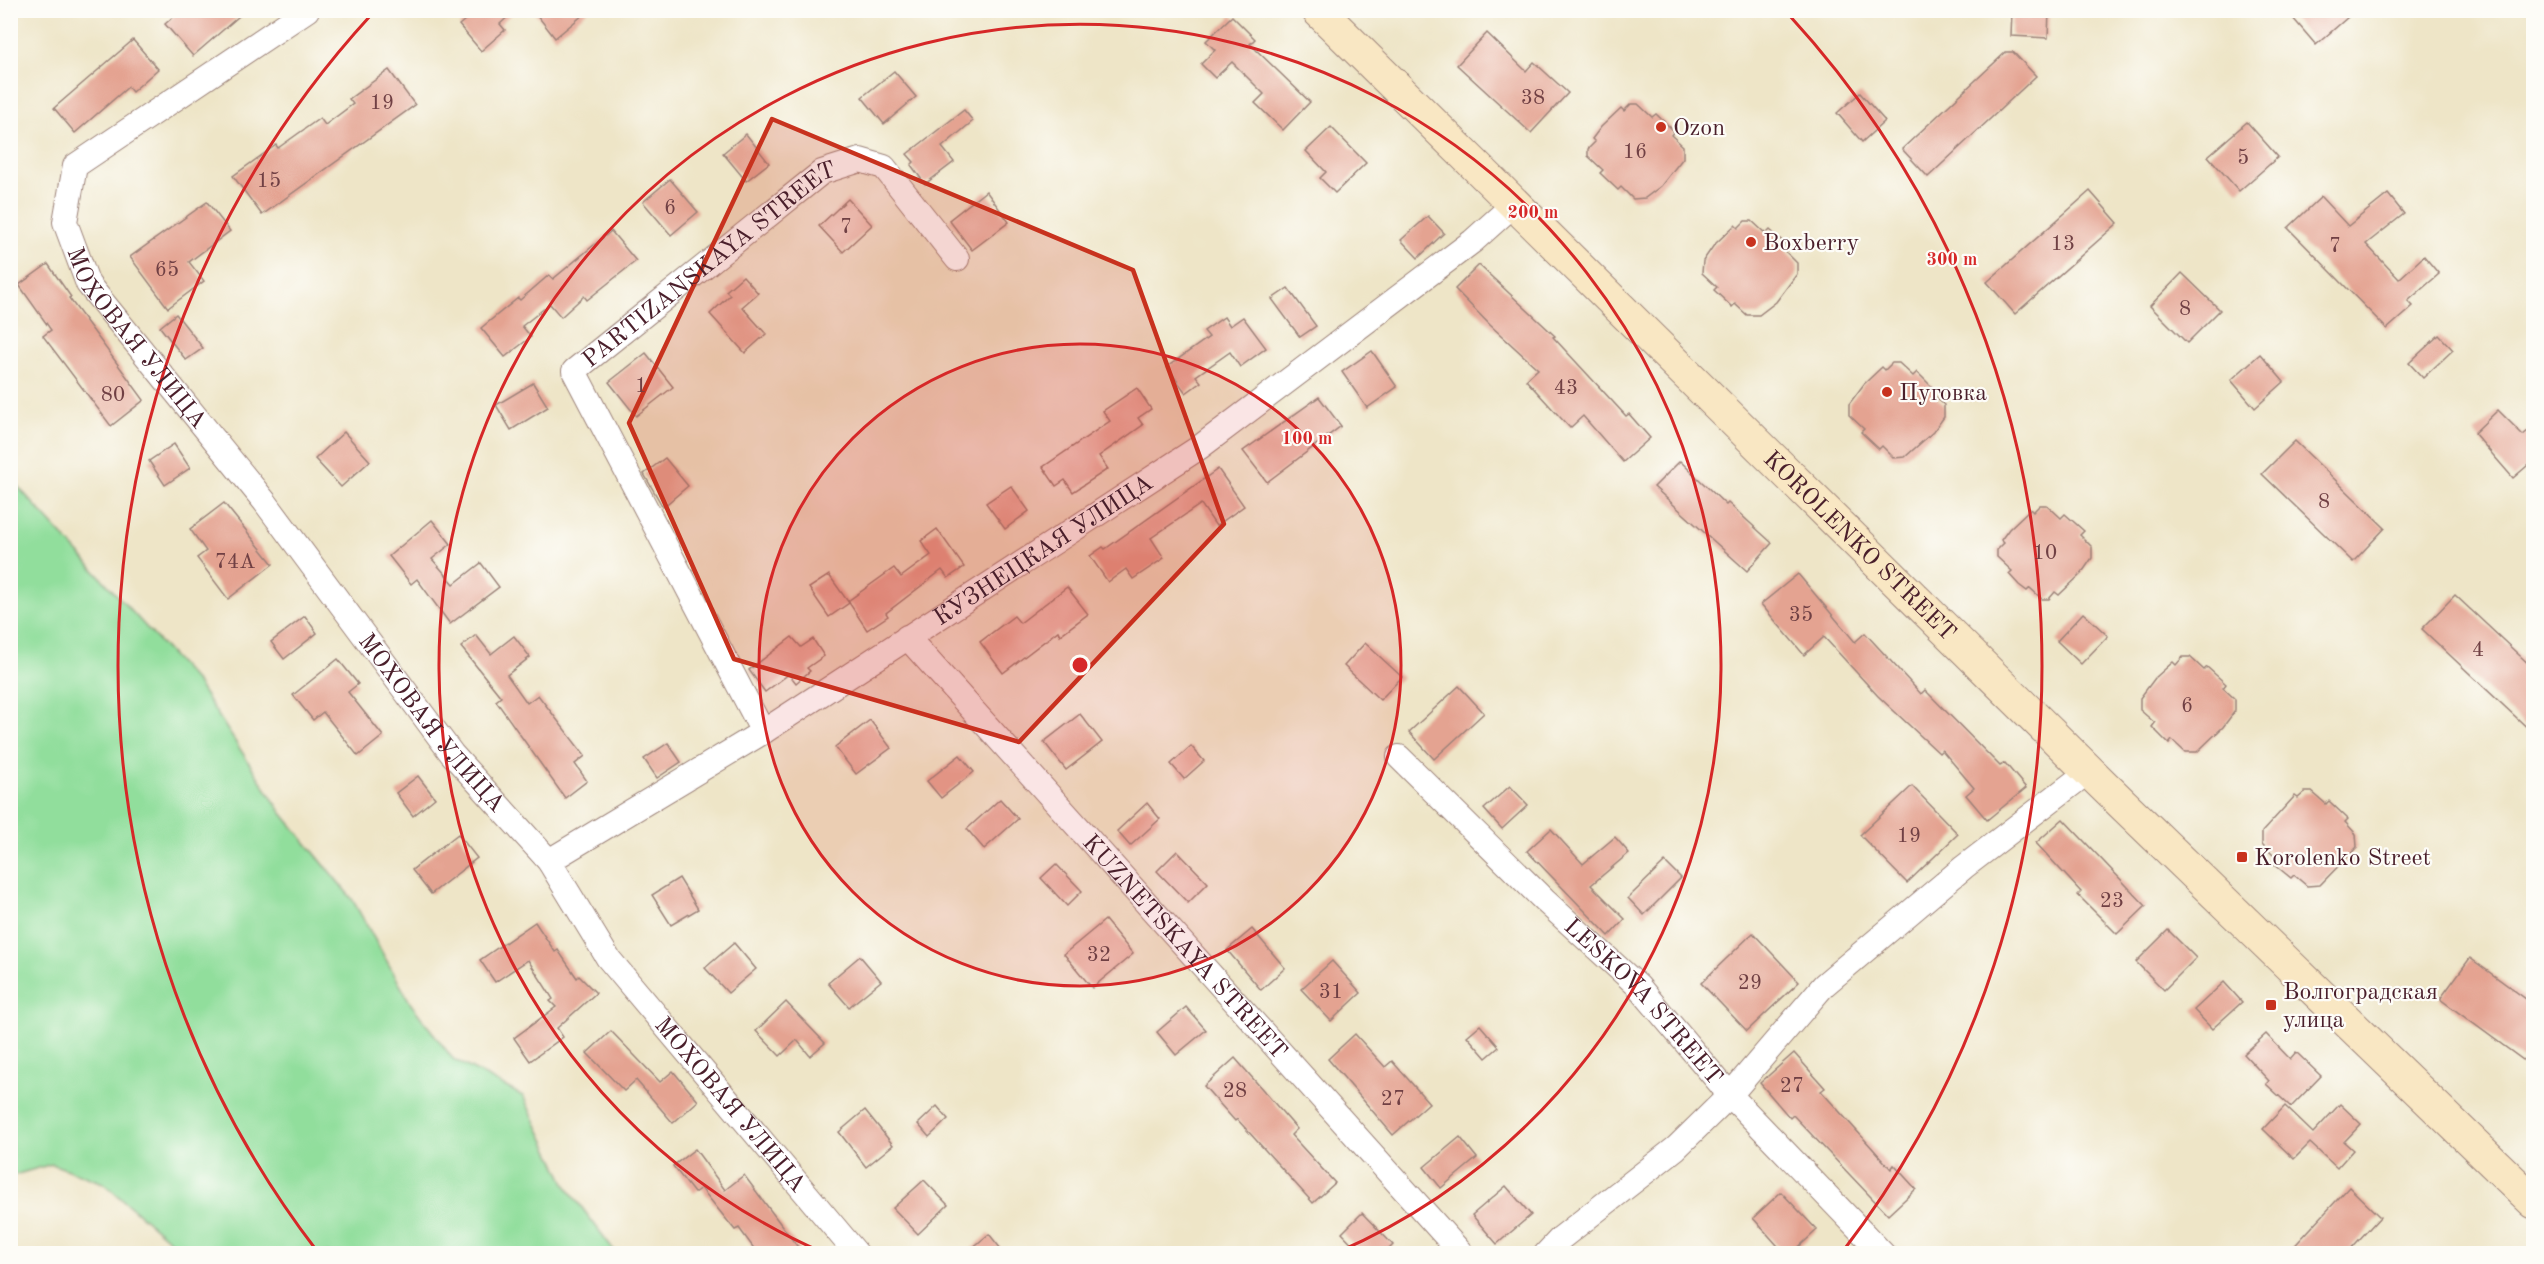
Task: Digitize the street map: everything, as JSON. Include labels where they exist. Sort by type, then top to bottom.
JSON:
[{"type":"street","name":"МОХОВАЯ УЛИЦА","points":[[307,10],[75,166],[65,222],[88,284],[264,502],[452,754],[549,861],[608,958],[857,1254]]},
{"type":"street","name":"KOROLENKO STREET","points":[[1318,10],[1513,205],[2089,771],[2534,1202]]},
{"type":"street","name":"PARTIZANSKAYA STREET","points":[[763,732],[574,371],[822,172],[860,160],[884,166],[957,259]]},
{"type":"street","name":"КУЗНЕЦКАЯ УЛИЦА","points":[[549,861],[763,732],[1200,447],[1473,241],[1513,205]]},
{"type":"street","name":"KUZNETSKAYA STREET","points":[[907,637],[1462,1254]]},
{"type":"street","name":"LESKOVA STREET","points":[[1399,757],[1544,900],[1638,986],[1730,1095],[1883,1254]]},
{"type":"street","points":[[1546,1254],[1561,1238],[1676,1148],[1730,1095],[1824,985],[1964,867],[2089,771]]},
{"type":"highlighted area","points":[[772,119],[1133,270],[1224,524],[1019,742],[734,659],[629,423]]},
{"type":"green space","points":[[11,479],[197,683],[281,812],[352,899],[411,1004],[453,1059],[523,1096],[568,1189],[616,1253],[184,1253],[103,1183],[52,1164],[11,1176]]},
{"type":"building","points":[[181,10],[246,10],[193,56],[165,24]]},
{"type":"building","points":[[477,10],[515,10],[500,24],[505,30],[481,51],[459,25]]},
{"type":"building","points":[[533,10],[589,10],[555,38]]},
{"type":"building","points":[[2012,10],[2049,10],[2048,38],[2011,36]]},
{"type":"building","points":[[2286,10],[2356,10],[2316,45]]},
{"type":"building","points":[[1232,16],[1255,39],[1250,44],[1310,102],[1283,130],[1255,103],[1264,94],[1232,62],[1215,78],[1201,64],[1215,50],[1206,41]]},
{"type":"building","points":[[1487,33],[1526,71],[1534,62],[1568,93],[1531,133],[1457,65]]},
{"type":"building","points":[[133,40],[158,69],[132,92],[128,87],[75,133],[54,108]]},
{"type":"building","points":[[2006,52],[2013,52],[2036,76],[1928,177],[1902,149]]},
{"type":"building","points":[[389,70],[415,105],[262,215],[233,176],[276,145],[278,148],[320,118],[325,125],[353,104],[349,99]]},
{"type":"building","points":[[894,71],[916,97],[884,124],[862,97]]},
{"type":"building","points":[[1860,93],[1885,121],[1862,142],[1837,113]]},
{"type":"building","points":[[1631,104],[1638,104],[1652,117],[1656,114],[1674,131],[1671,135],[1683,146],[1683,158],[1661,186],[1645,198],[1633,199],[1621,187],[1618,190],[1600,173],[1603,170],[1588,156],[1588,149],[1595,142],[1592,139],[1601,127],[1621,108],[1624,111]]},
{"type":"building","points":[[964,110],[973,121],[942,147],[954,162],[925,184],[911,165],[914,162],[907,154]]},
{"type":"building","points":[[2247,122],[2278,157],[2239,191],[2208,156]]},
{"type":"building","points":[[1331,127],[1366,163],[1335,193],[1320,178],[1326,172],[1306,151]]},
{"type":"building","points":[[746,134],[769,163],[746,181],[723,153]]},
{"type":"building","points":[[670,179],[698,212],[671,235],[643,202]]},
{"type":"building","points":[[986,191],[1009,222],[972,250],[949,220]]},
{"type":"building","points":[[2090,191],[2118,223],[2015,314],[1987,282]]},
{"type":"building","points":[[2388,194],[2404,214],[2366,244],[2399,279],[2424,256],[2439,274],[2408,301],[2413,306],[2387,329],[2288,228],[2321,197],[2348,226]]},
{"type":"building","points":[[848,199],[872,225],[843,252],[819,226]]},
{"type":"building","points":[[207,202],[230,231],[189,262],[204,281],[168,308],[130,257]]},
{"type":"building","points":[[1428,216],[1444,233],[1418,258],[1401,240]]},
{"type":"building","points":[[1745,221],[1752,221],[1766,234],[1770,230],[1789,247],[1785,251],[1797,263],[1797,274],[1776,302],[1759,315],[1747,315],[1735,304],[1732,307],[1714,290],[1717,287],[1702,273],[1703,261],[1714,245],[1735,225],[1738,228]]},
{"type":"building","points":[[611,231],[636,261],[587,300],[584,296],[561,317],[550,304],[522,326],[531,337],[505,357],[481,328],[518,298],[520,300],[549,275],[553,279]]},
{"type":"building","points":[[48,264],[71,297],[69,298],[144,400],[111,426],[43,336],[51,330],[19,285]]},
{"type":"building","points":[[1479,265],[1555,336],[1553,337],[1626,416],[1629,414],[1650,438],[1623,462],[1583,416],[1570,428],[1526,380],[1538,369],[1455,289]]},
{"type":"building","points":[[2182,273],[2220,310],[2187,343],[2150,306]]},
{"type":"building","points":[[743,276],[758,293],[742,307],[766,334],[745,353],[710,314],[730,295],[726,291]]},
{"type":"building","points":[[1288,288],[1316,326],[1300,337],[1272,299]]},
{"type":"building","points":[[176,314],[203,348],[186,360],[160,327]]},
{"type":"building","points":[[1224,317],[1230,326],[1243,317],[1266,348],[1240,367],[1230,352],[1196,376],[1201,382],[1186,393],[1167,367],[1209,337],[1204,331]]},
{"type":"building","points":[[2439,335],[2453,350],[2423,378],[2409,363]]},
{"type":"building","points":[[1372,351],[1397,387],[1367,408],[1342,372]]},
{"type":"building","points":[[646,353],[673,387],[636,416],[609,382]]},
{"type":"building","points":[[2260,354],[2284,382],[2255,408],[2231,380]]},
{"type":"building","points":[[1892,363],[1899,363],[1913,376],[1917,372],[1935,390],[1932,393],[1944,405],[1944,417],[1933,432],[1905,457],[1894,458],[1882,446],[1879,449],[1861,432],[1864,429],[1849,415],[1849,404],[1864,384],[1882,367],[1885,370]]},
{"type":"building","points":[[533,383],[548,407],[511,430],[496,405]]},
{"type":"building","points":[[1137,388],[1151,409],[1138,418],[1143,425],[1099,456],[1108,469],[1073,492],[1065,480],[1056,486],[1043,467],[1110,421],[1103,411]]},
{"type":"building","points":[[1319,397],[1341,426],[1267,482],[1243,451]]},
{"type":"building","points":[[2498,410],[2523,435],[2534,426],[2534,460],[2513,478],[2474,433]]},
{"type":"building","points":[[344,432],[370,461],[341,487],[315,459]]},
{"type":"building","points":[[2295,441],[2385,528],[2353,562],[2262,474]]},
{"type":"building","points":[[174,444],[190,468],[165,485],[149,461]]},
{"type":"building","points":[[665,458],[688,486],[663,507],[644,474]]},
{"type":"building","points":[[1680,461],[1726,505],[1728,503],[1772,543],[1747,571],[1654,487]]},
{"type":"building","points":[[1218,469],[1244,506],[1216,526],[1201,504],[1151,538],[1164,558],[1133,579],[1126,569],[1108,582],[1090,556],[1103,547],[1105,549]]},
{"type":"building","points":[[1011,486],[1029,511],[1005,529],[986,503]]},
{"type":"building","points":[[224,503],[273,564],[228,599],[197,558],[206,551],[190,529]]},
{"type":"building","points":[[2040,505],[2047,505],[2061,518],[2065,514],[2084,531],[2080,535],[2092,547],[2092,558],[2081,574],[2059,595],[2055,592],[2049,599],[2042,599],[2030,588],[2027,591],[2019,585],[2009,574],[2012,571],[1997,557],[1997,550],[2004,543],[2001,540],[2009,529],[2030,509],[2033,512]]},
{"type":"building","points":[[432,520],[451,544],[432,559],[454,584],[481,563],[499,587],[450,624],[417,579],[411,584],[389,556]]},
{"type":"building","points":[[937,529],[964,567],[948,578],[942,570],[886,613],[888,616],[867,630],[848,601],[894,568],[901,577],[931,555],[921,541]]},
{"type":"building","points":[[1798,574],[1855,642],[1865,633],[1921,694],[1925,690],[2000,766],[2005,763],[2026,788],[1987,820],[1966,795],[1974,788],[1942,750],[1939,753],[1878,696],[1824,637],[1804,655],[1761,604]]},
{"type":"building","points":[[829,575],[849,603],[829,617],[809,588]]},
{"type":"building","points":[[1067,587],[1088,614],[1060,635],[1058,631],[1003,673],[980,642],[1014,616],[1020,623]]},
{"type":"building","points":[[2455,595],[2534,669],[2534,734],[2422,629]]},
{"type":"building","points":[[2083,613],[2108,636],[2081,664],[2057,641]]},
{"type":"building","points":[[305,616],[317,633],[284,659],[271,642]]},
{"type":"building","points":[[476,635],[491,654],[514,636],[530,657],[507,675],[527,703],[538,695],[585,756],[575,764],[587,781],[565,798],[496,701],[501,697],[461,647]]},
{"type":"building","points":[[792,637],[801,647],[813,639],[824,656],[807,668],[810,671],[796,683],[789,674],[765,692],[749,670]]},
{"type":"building","points":[[1365,643],[1402,677],[1380,700],[1344,666]]},
{"type":"building","points":[[2183,657],[2190,657],[2204,670],[2207,667],[2226,684],[2223,688],[2235,699],[2235,711],[2223,727],[2197,752],[2185,752],[2172,740],[2169,744],[2152,727],[2155,723],[2140,710],[2140,698],[2155,678],[2173,662],[2176,665]]},
{"type":"building","points":[[338,659],[358,684],[348,692],[383,736],[358,756],[323,712],[313,720],[293,695]]},
{"type":"building","points":[[1459,686],[1484,713],[1434,759],[1409,732]]},
{"type":"building","points":[[1080,714],[1102,742],[1066,770],[1044,742]]},
{"type":"building","points":[[870,720],[891,748],[856,774],[835,747]]},
{"type":"building","points":[[668,743],[681,762],[657,778],[644,759]]},
{"type":"building","points":[[1191,746],[1204,761],[1184,779],[1171,764]]},
{"type":"building","points":[[960,755],[974,772],[941,798],[927,781]]},
{"type":"building","points":[[418,776],[435,798],[413,816],[396,793]]},
{"type":"building","points":[[1510,786],[1528,805],[1502,829],[1484,809]]},
{"type":"building","points":[[1912,786],[1958,834],[1907,883],[1860,835]]},
{"type":"building","points":[[2305,792],[2312,792],[2326,804],[2329,801],[2348,819],[2345,822],[2356,834],[2357,847],[2320,885],[2307,886],[2294,875],[2291,878],[2275,865],[2276,858],[2262,844],[2262,832],[2295,796],[2298,798]]},
{"type":"building","points":[[1000,799],[1018,819],[984,849],[967,829]]},
{"type":"building","points":[[1147,803],[1160,819],[1130,846],[1117,831]]},
{"type":"building","points":[[2063,819],[2146,906],[2117,934],[2078,895],[2081,892],[2036,843]]},
{"type":"building","points":[[1551,829],[1583,864],[1615,837],[1629,853],[1591,885],[1625,919],[1609,936],[1527,851]]},
{"type":"building","points":[[458,834],[477,858],[431,894],[412,870]]},
{"type":"building","points":[[1177,851],[1208,883],[1188,903],[1157,871]]},
{"type":"building","points":[[1665,862],[1681,878],[1644,915],[1628,898]]},
{"type":"building","points":[[1056,864],[1082,891],[1067,906],[1041,878]]},
{"type":"building","points":[[679,878],[698,909],[671,925],[652,895]]},
{"type":"building","points":[[1105,920],[1133,954],[1092,988],[1064,954]]},
{"type":"building","points":[[535,922],[555,952],[558,950],[577,978],[579,976],[596,993],[557,1028],[563,1037],[530,1061],[514,1038],[556,1007],[550,1001],[553,999],[528,960],[495,982],[480,960]]},
{"type":"building","points":[[1252,929],[1285,968],[1261,990],[1227,950]]},
{"type":"building","points":[[2168,930],[2196,958],[2164,990],[2136,962]]},
{"type":"building","points":[[1753,933],[1799,982],[1747,1031],[1701,983]]},
{"type":"building","points":[[734,943],[756,969],[728,993],[705,968]]},
{"type":"building","points":[[860,956],[881,981],[849,1007],[828,983]]},
{"type":"building","points":[[2470,958],[2534,1005],[2534,1068],[2440,999]]},
{"type":"building","points":[[1332,961],[1361,993],[1331,1021],[1301,989]]},
{"type":"building","points":[[2224,982],[2242,1002],[2212,1029],[2194,1010]]},
{"type":"building","points":[[786,1002],[825,1043],[810,1056],[797,1040],[780,1056],[756,1031]]},
{"type":"building","points":[[1186,1007],[1206,1030],[1176,1055],[1157,1032]]},
{"type":"building","points":[[1480,1025],[1499,1047],[1486,1058],[1467,1036]]},
{"type":"building","points":[[611,1031],[660,1082],[673,1071],[698,1101],[673,1123],[636,1080],[624,1091],[587,1053]]},
{"type":"building","points":[[1355,1034],[1385,1067],[1392,1061],[1429,1103],[1393,1135],[1328,1059]]},
{"type":"building","points":[[2266,1034],[2290,1059],[2296,1052],[2321,1076],[2291,1107],[2266,1084],[2269,1081],[2244,1054]]},
{"type":"building","points":[[1794,1053],[1825,1088],[1821,1091],[1891,1169],[1894,1165],[1916,1189],[1888,1215],[1793,1115],[1790,1118],[1760,1083]]},
{"type":"building","points":[[1235,1058],[1297,1129],[1291,1135],[1335,1183],[1313,1203],[1204,1086]]},
{"type":"building","points":[[2340,1104],[2361,1124],[2344,1142],[2353,1150],[2337,1168],[2310,1143],[2294,1159],[2263,1129],[2285,1106],[2313,1133]]},
{"type":"building","points":[[937,1106],[948,1119],[929,1137],[918,1124]]},
{"type":"building","points":[[865,1110],[893,1145],[866,1167],[839,1132]]},
{"type":"building","points":[[1460,1137],[1477,1158],[1441,1188],[1424,1167]]},
{"type":"building","points":[[695,1149],[725,1190],[744,1175],[803,1254],[758,1254],[739,1228],[735,1230],[701,1188],[694,1193],[673,1166]]},
{"type":"building","points":[[924,1180],[948,1205],[918,1234],[893,1208]]},
{"type":"building","points":[[1506,1186],[1531,1215],[1497,1244],[1472,1215]]},
{"type":"building","points":[[2349,1187],[2380,1217],[2346,1254],[2287,1254]]},
{"type":"building","points":[[1781,1192],[1817,1230],[1791,1254],[1785,1254],[1753,1218]]},
{"type":"building","points":[[1362,1213],[1393,1245],[1384,1254],[1362,1254],[1342,1233]]},
{"type":"building","points":[[989,1234],[1005,1254],[965,1254]]},
{"type":"place","name":"Ozon","points":[[1661,127]]},
{"type":"place","name":"Boxberry","points":[[1751,242]]},
{"type":"place","name":"Пуговка","points":[[1887,392]]},
{"type":"place","name":"Korolenko Street","points":[[2242,857]]},
{"type":"place","name":"Волгоградская улица","points":[[2271,1005]]}]
